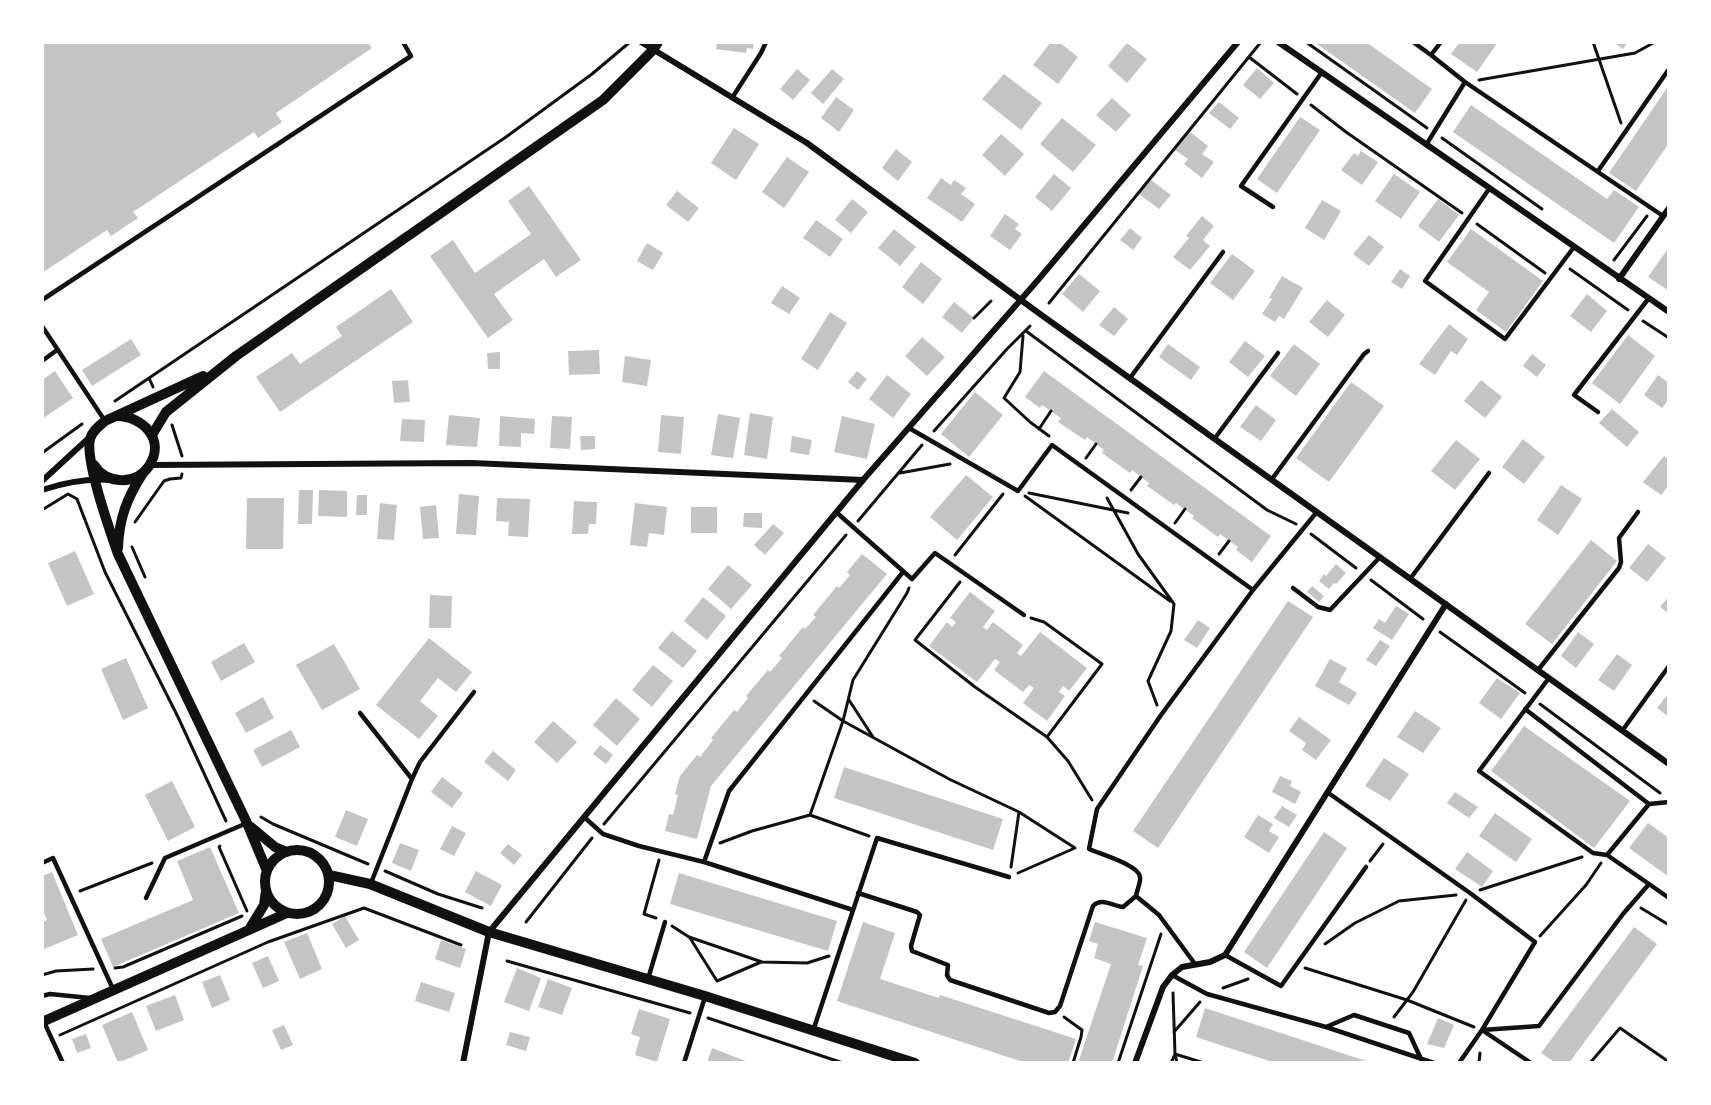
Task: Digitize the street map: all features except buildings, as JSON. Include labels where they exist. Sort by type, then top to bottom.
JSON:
[{"type":"street","points":[[641,42],[656,46],[732,98],[807,143],[1317,513],[1669,764]]},
{"type":"street","points":[[463,1063],[489,932],[863,480],[1021,299],[1238,42]]},
{"type":"street","points":[[1278,42],[1669,312]]},
{"type":"street","points":[[152,435],[166,412],[217,370],[603,100],[656,46]]},
{"type":"street","points":[[1619,279],[1669,208]]},
{"type":"street","points":[[117,416],[217,370]]},
{"type":"street","points":[[42,481],[91,435],[102,416],[128,416],[139,420],[147,427],[152,435],[154,454],[133,488],[122,517],[119,527],[118,554]]},
{"type":"street","points":[[91,435],[89,448],[91,460],[118,554],[247,823],[267,871]]},
{"type":"street","points":[[91,460],[97,470],[116,480]]},
{"type":"street","points":[[42,490],[96,478],[125,481],[146,469],[183,466],[472,463],[863,480]]},
{"type":"street","points":[[1136,1063],[1163,987],[1182,967],[1210,962],[1225,955],[1446,604]]},
{"type":"street","points":[[247,823],[274,846],[287,852]]},
{"type":"street","points":[[43,1021],[250,928],[287,913],[301,914],[314,910],[324,900],[329,888],[329,875],[318,858],[309,852],[298,850],[287,852],[272,862],[267,871],[264,904],[250,928]]},
{"type":"street","points":[[329,875],[370,884],[489,932],[705,996],[915,1063]]},
{"type":"street","points":[[266,891],[274,905],[287,913]]},
{"type":"lane","points":[[42,300],[411,56],[403,42]]},
{"type":"lane","points":[[732,98],[766,42]]},
{"type":"lane","points":[[1413,42],[1465,82],[1663,216]]},
{"type":"lane","points":[[1431,55],[1441,42]]},
{"type":"lane","points":[[1598,171],[1669,69]]},
{"type":"lane","points":[[1273,207],[1240,186],[1322,72]]},
{"type":"lane","points":[[1426,145],[1465,82]]},
{"type":"lane","points":[[1489,189],[1425,281],[1505,339],[1574,247]]},
{"type":"lane","points":[[1130,378],[1223,252]]},
{"type":"lane","points":[[1598,412],[1574,395],[1649,298]]},
{"type":"lane","points":[[42,326],[102,416]]},
{"type":"lane","points":[[42,361],[57,350]]},
{"type":"lane","points":[[1272,479],[1368,351]]},
{"type":"lane","points":[[1215,438],[1278,353]]},
{"type":"lane","points":[[909,428],[1018,491],[1052,445],[1253,590]]},
{"type":"lane","points":[[1410,579],[1490,473]]},
{"type":"lane","points":[[837,512],[912,579],[935,553],[1024,615]]},
{"type":"lane","points":[[1538,670],[1619,568],[1621,562],[1619,538],[1638,512]]},
{"type":"lane","points":[[858,893],[917,912],[920,915],[911,946],[912,951],[948,965],[947,975],[950,980],[1049,1013],[1055,1012],[1060,1006],[1093,906],[1101,901],[1123,907],[1136,896],[1141,878],[1139,872],[1132,866],[1089,849],[1097,809],[1161,715],[1253,590],[1317,513]]},
{"type":"lane","points":[[1293,588],[1318,607],[1330,610],[1380,557]]},
{"type":"lane","points":[[704,862],[729,791],[903,572]]},
{"type":"lane","points":[[1622,731],[1669,666]]},
{"type":"lane","points":[[1549,678],[1479,771],[1593,854],[1607,855],[1669,898]]},
{"type":"lane","points":[[370,884],[420,762],[474,692]]},
{"type":"lane","points":[[1525,709],[1649,804],[1669,802]]},
{"type":"lane","points":[[360,713],[412,779]]},
{"type":"lane","points":[[1327,792],[1535,942],[1482,1030],[1459,1063]]},
{"type":"lane","points":[[1607,855],[1649,804]]},
{"type":"lane","points":[[584,818],[603,834],[704,862],[853,910]]},
{"type":"lane","points":[[146,898],[165,858],[247,823]]},
{"type":"lane","points":[[813,1031],[876,838],[1009,877]]},
{"type":"lane","points":[[42,863],[53,858],[113,990]]},
{"type":"lane","points":[[1225,955],[1281,986],[1366,867]]},
{"type":"lane","points":[[1482,1030],[1539,1026],[1631,903],[1649,884]]},
{"type":"lane","points":[[1136,896],[1159,915],[1195,964]]},
{"type":"lane","points":[[648,979],[665,922]]},
{"type":"lane","points":[[1172,975],[1207,994],[1326,1027],[1434,1063]]},
{"type":"lane","points":[[42,996],[50,994],[95,998]]},
{"type":"lane","points":[[684,1063],[705,996]]},
{"type":"lane","points":[[1326,1027],[1354,1015],[1409,1033],[1421,1059]]},
{"type":"lane","points":[[43,1021],[63,1063]]},
{"type":"lane","points":[[1482,1030],[1531,1063]]},
{"type":"path","points":[[42,453],[102,416],[148,378],[506,137],[592,74],[630,42]]},
{"type":"path","points":[[1049,303],[1261,42]]},
{"type":"path","points":[[1306,42],[1548,213]]},
{"type":"path","points":[[1593,42],[1624,133]]},
{"type":"path","points":[[1465,82],[1635,53],[1654,42]]},
{"type":"path","points":[[1249,57],[1347,132],[1551,278]]},
{"type":"path","points":[[1626,268],[1614,260],[1652,209]]},
{"type":"path","points":[[1562,263],[1669,338]]},
{"type":"path","points":[[974,318],[991,301]]},
{"type":"path","points":[[526,922],[598,830],[927,438],[1030,326]]},
{"type":"path","points":[[1025,332],[1020,372],[1004,399],[1030,422]]},
{"type":"path","points":[[1025,332],[1267,510],[1304,528],[1432,626],[1662,794]]},
{"type":"path","points":[[148,378],[158,396]]},
{"type":"path","points":[[1039,429],[1052,411]]},
{"type":"path","points":[[130,530],[164,481],[181,478],[182,452],[166,412]]},
{"type":"path","points":[[1084,461],[1096,444]]},
{"type":"path","points":[[898,473],[967,462]]},
{"type":"path","points":[[1128,494],[1141,477]]},
{"type":"path","points":[[1096,478],[1138,554],[1174,604],[1171,631],[1148,681],[1161,715]]},
{"type":"path","points":[[948,563],[1010,486]]},
{"type":"path","points":[[1018,491],[1153,518]]},
{"type":"path","points":[[1018,491],[1174,604]]},
{"type":"path","points":[[42,510],[68,494],[77,499],[105,572],[178,717],[235,840],[219,847],[248,914],[123,967],[56,971],[42,975]]},
{"type":"path","points":[[1173,526],[1185,509]]},
{"type":"path","points":[[1216,558],[1229,541]]},
{"type":"path","points":[[130,543],[150,586]]},
{"type":"path","points":[[966,575],[915,640],[975,687],[1047,737],[1068,761],[1097,809]]},
{"type":"path","points":[[810,815],[843,721],[853,680],[907,593],[912,579]]},
{"type":"path","points":[[1024,615],[1044,622],[1102,664],[1047,737]]},
{"type":"path","points":[[805,694],[843,721],[949,778],[1019,812],[1075,848]]},
{"type":"path","points":[[849,699],[874,738]]},
{"type":"path","points":[[1009,877],[1019,812]]},
{"type":"path","points":[[257,814],[273,824],[438,894],[482,908]]},
{"type":"path","points":[[709,848],[753,831],[810,815],[876,838]]},
{"type":"path","points":[[1366,867],[1388,837]]},
{"type":"path","points":[[1009,877],[1075,848],[1089,849]]},
{"type":"path","points":[[661,851],[644,914],[665,922],[689,937],[762,962],[807,963],[839,952]]},
{"type":"path","points":[[1321,947],[1355,923],[1399,901],[1470,893],[1593,854]]},
{"type":"path","points":[[1535,942],[1586,885],[1607,855]]},
{"type":"path","points":[[70,895],[165,858]]},
{"type":"path","points":[[1387,1026],[1407,1000],[1470,893]]},
{"type":"path","points":[[1631,903],[1669,925]]},
{"type":"path","points":[[52,1039],[268,942],[364,908],[461,945]]},
{"type":"path","points":[[1118,1063],[1164,922]]},
{"type":"path","points":[[689,937],[717,981],[762,962]]},
{"type":"path","points":[[507,962],[699,1016],[843,1063]]},
{"type":"path","points":[[1295,965],[1407,1000],[1482,1030]]},
{"type":"path","points":[[1174,1032],[1207,994],[1261,974]]},
{"type":"path","points":[[1172,975],[1177,1063]]},
{"type":"path","points":[[1055,1012],[1082,1030],[1082,1037],[1073,1063]]},
{"type":"path","points":[[1590,1063],[1620,1028],[1669,1062]]},
{"type":"path","points":[[1171,1063],[1175,1054]]},
{"type":"path","points":[[1175,1054],[1204,1063]]}]
